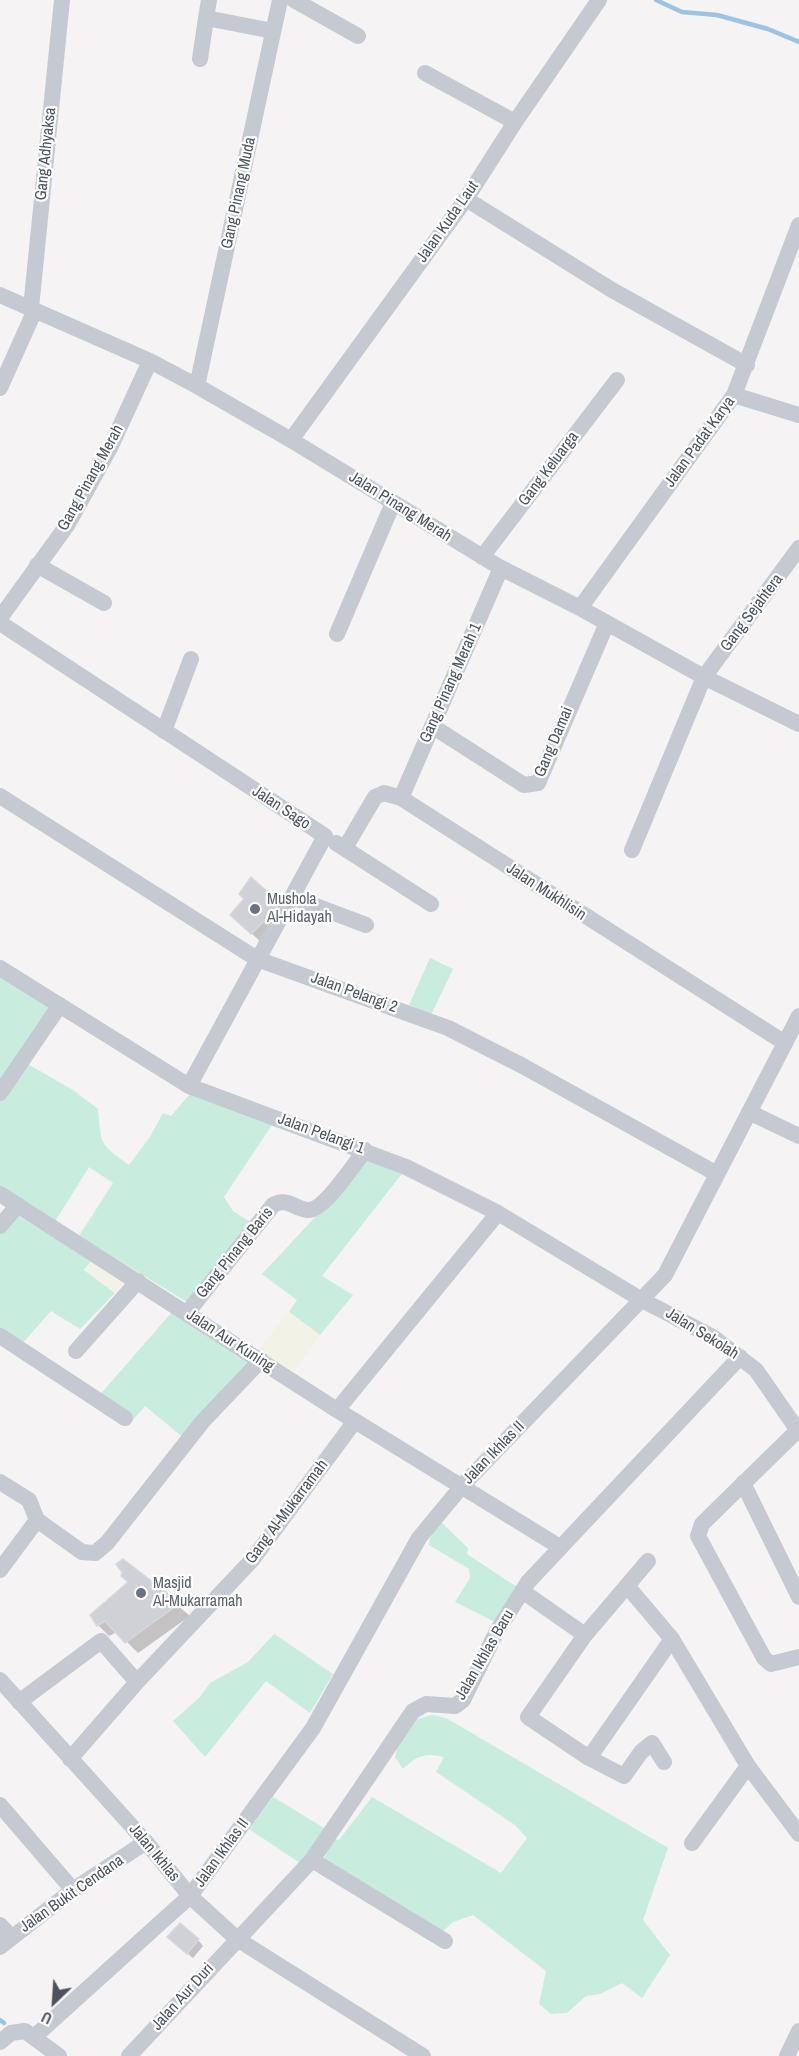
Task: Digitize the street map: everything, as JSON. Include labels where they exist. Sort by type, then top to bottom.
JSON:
[{"type":"street","name":"Gang Adhyaksa","points":[[0,387],[33,309],[62,0]]},
{"type":"street","points":[[200,59],[209,0]]},
{"type":"street","name":"Gang Pinang Muda","points":[[197,386],[280,0]]},
{"type":"street","points":[[294,0],[358,36]]},
{"type":"street","name":"Jalan Kuda Laut","points":[[291,440],[466,199],[515,122],[599,0]]},
{"type":"street","points":[[206,18],[273,31]]},
{"type":"street","points":[[425,73],[515,122]]},
{"type":"street","points":[[466,199],[612,290],[747,365]]},
{"type":"street","name":"Jalan Padat Karya","points":[[580,608],[734,395],[792,262],[799,225]]},
{"type":"street","name":"Jalan Pinang Merah","points":[[0,295],[150,361],[197,386],[291,440],[501,568],[580,608],[704,677],[799,724]]},
{"type":"street","name":"Gang Pinang Merah","points":[[0,618],[68,524],[110,448],[150,361]]},
{"type":"street","name":"Gang Keluarga","points":[[482,557],[617,380]]},
{"type":"street","points":[[734,395],[799,415]]},
{"type":"street","points":[[337,634],[393,502]]},
{"type":"street","name":"Gang Sejahtera","points":[[632,850],[704,677],[799,548]]},
{"type":"street","points":[[37,565],[104,603]]},
{"type":"street","name":"Gang Pinang Merah 1","points":[[401,798],[501,568]]},
{"type":"street","name":"Jalan Sago","points":[[0,623],[324,836],[189,1086]]},
{"type":"street","name":"Gang Damai","points":[[432,726],[524,785],[538,783],[607,623]]},
{"type":"street","points":[[164,731],[191,659]]},
{"type":"street","points":[[345,848],[375,798],[384,793],[401,798]]},
{"type":"street","name":"Jalan Pelangi 2","points":[[0,796],[257,959],[448,1028],[521,1065],[717,1174]]},
{"type":"street","name":"Jalan Mukhlisin","points":[[401,798],[784,1043]]},
{"type":"street","points":[[324,836],[431,904]]},
{"type":"street","points":[[292,897],[366,925]]},
{"type":"street","name":"Jalan Pelangi 1","points":[[0,968],[189,1086],[406,1167],[498,1213],[642,1300]]},
{"type":"street","points":[[0,1093],[60,1005]]},
{"type":"street","name":"Jalan Ikhlas II","points":[[34,2037],[190,1896],[312,1728],[419,1538],[462,1486],[665,1275],[799,1016]]},
{"type":"street","points":[[749,1112],[799,1136]]},
{"type":"street","name":"Gang Pinang Baris","points":[[187,1313],[273,1205],[284,1201],[306,1210],[319,1208],[365,1150]]},
{"type":"street","name":"Jalan Aur Kuning","points":[[0,1194],[337,1410],[560,1547]]},
{"type":"street","points":[[0,1226],[18,1205]]},
{"type":"street","points":[[337,1410],[498,1213]]},
{"type":"street","points":[[75,1350],[138,1281]]},
{"type":"street","name":"Jalan Sekolah","points":[[642,1300],[713,1337],[756,1370],[798,1431]]},
{"type":"street","points":[[0,1336],[125,1418]]},
{"type":"street","name":"Jalan Ikhlas Baru","points":[[237,1939],[312,1860],[413,1711],[426,1704],[455,1706],[463,1700],[497,1631],[522,1591],[560,1547],[740,1357]]},
{"type":"street","points":[[0,1482],[29,1500],[37,1520],[82,1552],[95,1553],[107,1543],[203,1421],[261,1360]]},
{"type":"street","name":"Gang Al-Mukarramah","points":[[70,1759],[137,1682],[252,1560],[355,1421]]},
{"type":"street","points":[[798,1431],[702,1524],[698,1536],[764,1658],[771,1664],[799,1657]]},
{"type":"street","points":[[743,1484],[799,1597]]},
{"type":"street","points":[[0,1570],[37,1520]]},
{"type":"street","points":[[648,1561],[585,1635],[528,1717],[589,1758],[624,1776],[641,1752],[652,1743],[664,1762]]},
{"type":"street","points":[[628,1587],[672,1639],[748,1766],[799,1834]]},
{"type":"street","points":[[522,1591],[585,1635]]},
{"type":"street","points":[[589,1758],[672,1639]]},
{"type":"street","points":[[19,1702],[101,1641],[137,1682]]},
{"type":"street","name":"Jalan Ikhlas","points":[[0,1680],[146,1842],[190,1896],[237,1939],[423,2056]]},
{"type":"street","points":[[692,1843],[748,1766]]},
{"type":"street","points":[[0,1805],[73,1890]]},
{"type":"street","name":"Jalan Bukit Cendana","points":[[4,1936],[146,1842]]},
{"type":"street","points":[[312,1860],[445,1941]]},
{"type":"street","name":"Jalan Aur Duri","points":[[131,2056],[237,1939]]},
{"type":"street","points":[[0,2042],[17,2031],[25,2031],[59,2056]]},
{"type":"street","points":[[787,2056],[799,2031]]},
{"type":"green space","points":[[430,958],[453,969],[431,1015],[409,1005]]},
{"type":"green space","points":[[0,974],[51,1007],[0,1083]]},
{"type":"green space","points":[[26,1063],[73,1090],[98,1109],[103,1142],[129,1165],[150,1137],[163,1113],[171,1116],[190,1094],[272,1125],[224,1197],[233,1211],[252,1223],[187,1302],[79,1236],[113,1183],[89,1167],[54,1223],[0,1188],[0,1100]]},
{"type":"green space","points":[[366,1157],[404,1171],[322,1276],[353,1295],[320,1335],[289,1312],[297,1300],[262,1274],[333,1198]]},
{"type":"green space","points":[[17,1215],[91,1261],[84,1270],[115,1293],[80,1329],[51,1311],[21,1345],[0,1332],[0,1235]]},
{"type":"green space","points":[[172,1312],[252,1362],[185,1439],[145,1406],[133,1420],[98,1397]]},
{"type":"green space","points":[[440,1521],[468,1548],[467,1554],[517,1587],[495,1622],[455,1602],[470,1578],[469,1569],[429,1545],[430,1538]]},
{"type":"green space","points":[[274,1634],[333,1674],[310,1713],[266,1681],[205,1757],[173,1721],[200,1697],[210,1683],[248,1662]]},
{"type":"green space","points":[[432,1715],[446,1718],[668,1848],[643,1920],[670,1955],[642,1998],[622,1983],[600,1994],[586,1996],[567,2013],[551,2014],[539,2004],[546,1971],[473,1915],[453,1922],[441,1933],[324,1859],[333,1839],[339,1840],[372,1797],[501,1873],[527,1838],[515,1825],[436,1772],[444,1757],[421,1756],[403,1769],[395,1757],[398,1745],[418,1719]]},
{"type":"green space","points":[[273,1797],[329,1831],[303,1865],[249,1829]]},
{"type":"sand","points":[[91,1261],[123,1281],[115,1293],[84,1270]]},
{"type":"sand","points":[[289,1312],[320,1335],[291,1375],[256,1353]]},
{"type":"building","name":"Mushola Al-Hidayah","points":[[251,877],[281,904],[251,934],[230,915],[244,899],[239,894]]},
{"type":"building","name":"Masjid Al-Mukarramah","points":[[123,1559],[180,1603],[125,1643],[105,1621],[97,1626],[90,1615],[128,1582],[121,1576],[122,1572],[116,1564]]},
{"type":"building","points":[[180,1923],[199,1939],[187,1954],[167,1937]]},
{"type":"waterway","points":[[656,0],[682,12],[717,15],[768,29],[799,42]]},
{"type":"waterway","points":[[0,2020],[4,2023]]},
{"type":"place","name":"Mushola Al-Hidayah","points":[[255,909]]},
{"type":"place","name":"Masjid Al-Mukarramah","points":[[141,1593]]}]
